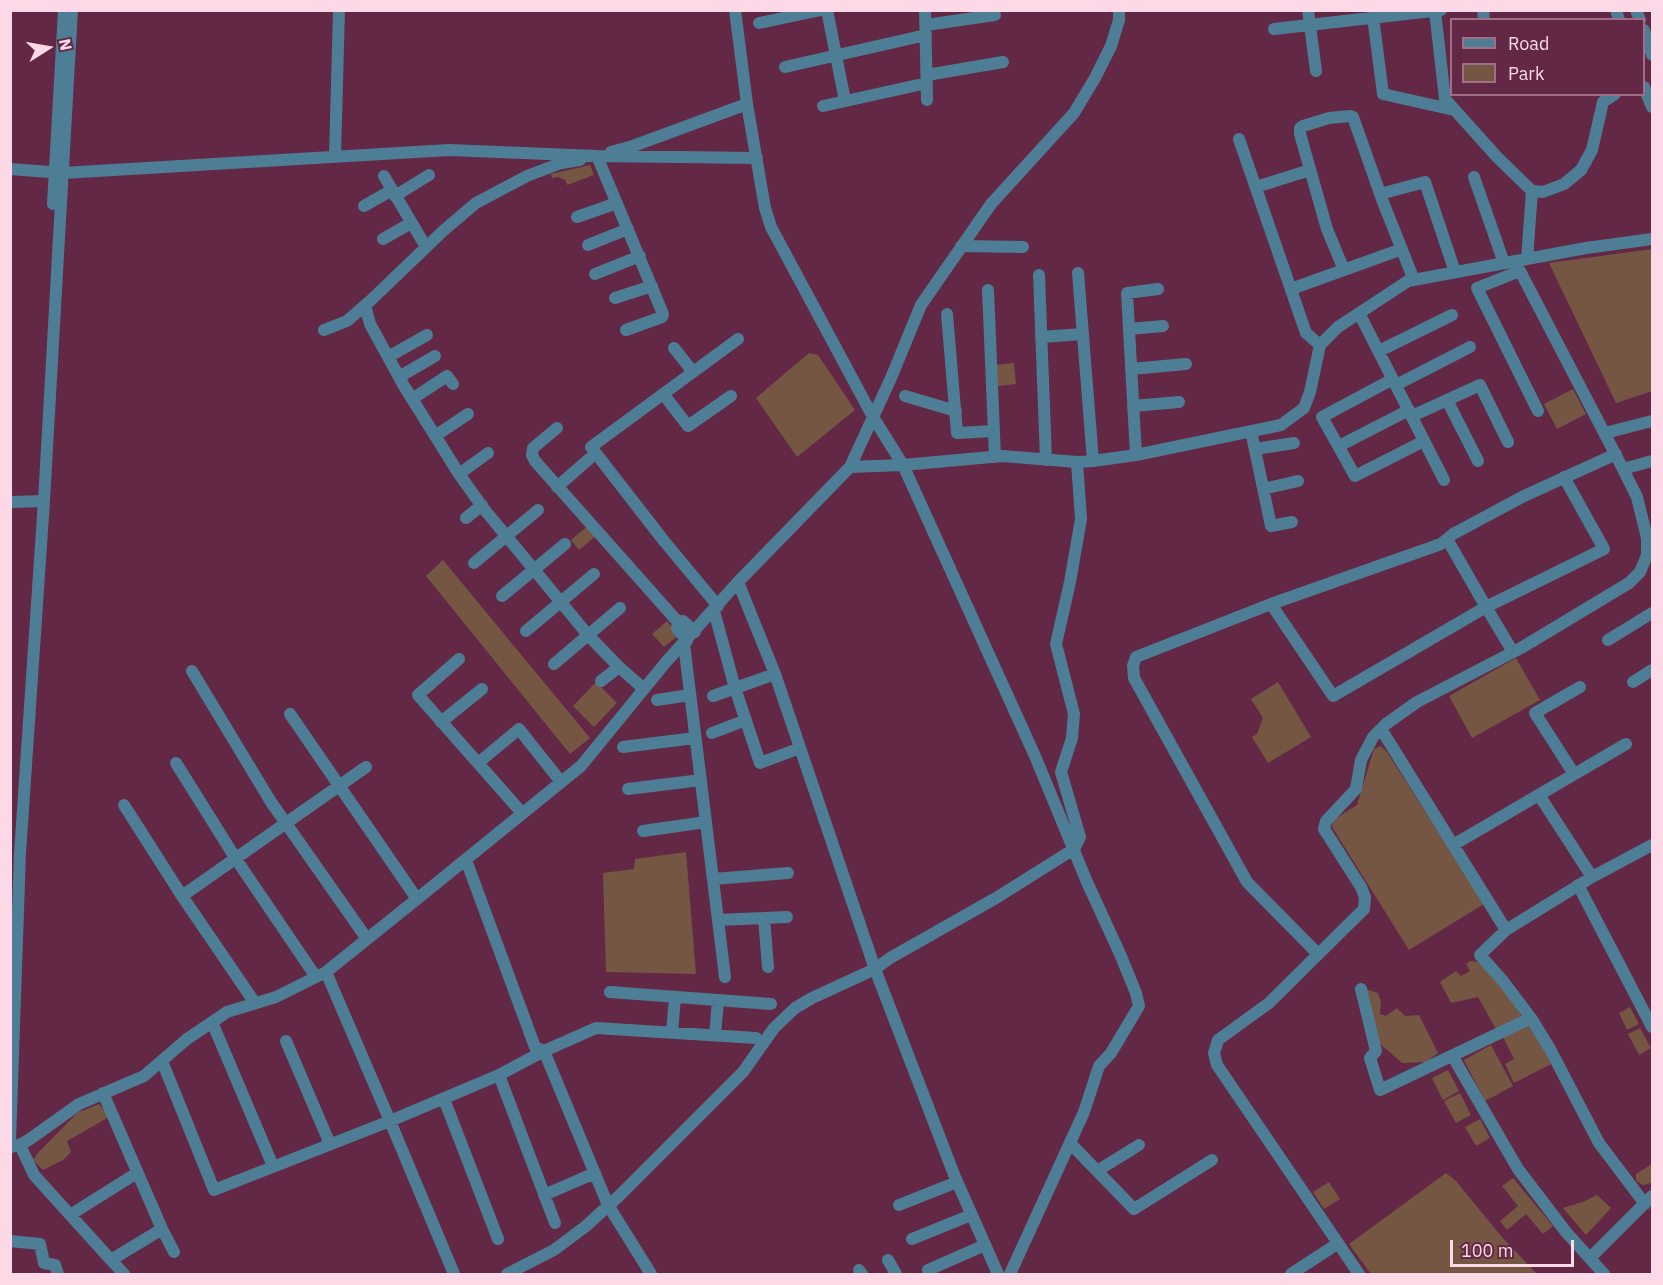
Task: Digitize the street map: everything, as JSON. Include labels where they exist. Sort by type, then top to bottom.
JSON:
[{"type":"street","points":[[59,172],[64,10]]},
{"type":"street","points":[[10,885],[40,501],[59,172],[72,10]]},
{"type":"street","points":[[334,156],[339,10]]},
{"type":"street","points":[[735,10],[747,104],[765,208],[771,227],[873,417],[903,465],[973,616],[1120,954],[1139,1006],[1111,1053],[1099,1066],[1084,1112],[1010,1275]]},
{"type":"street","points":[[759,23],[821,10]]},
{"type":"street","points":[[827,10],[845,101]]},
{"type":"street","points":[[925,10],[927,100]]},
{"type":"street","points":[[14,1144],[79,1104],[144,1076],[187,1039],[227,1012],[276,997],[321,975],[581,766],[644,689],[738,582],[850,467],[891,378],[921,305],[991,204],[1074,113],[1111,46],[1119,20],[1119,10]]},
{"type":"street","points":[[1308,10],[1316,71]]},
{"type":"street","points":[[1274,29],[1310,26],[1355,15],[1373,17],[1441,10]]},
{"type":"street","points":[[1435,11],[1447,76],[1445,99],[1497,157],[1532,191],[1543,192],[1564,184],[1581,170],[1592,150],[1603,102],[1612,96]]},
{"type":"street","points":[[785,67],[837,56],[926,30],[995,15]]},
{"type":"street","points":[[1373,17],[1383,94],[1454,110]]},
{"type":"street","points":[[1645,33],[1653,56]]},
{"type":"street","points":[[823,106],[1003,62]]},
{"type":"street","points":[[1645,89],[1653,107]]},
{"type":"street","points":[[324,330],[347,321],[476,203],[527,176],[561,163],[633,146],[747,104]]},
{"type":"street","points":[[1344,270],[1327,229],[1300,135],[1300,128],[1329,118],[1350,116],[1353,117],[1414,280]]},
{"type":"street","points":[[1239,139],[1306,333],[1320,345]]},
{"type":"street","points":[[10,169],[59,172],[449,150],[597,156],[757,158]]},
{"type":"street","points":[[597,156],[663,314],[662,318],[626,330]]},
{"type":"street","points":[[1256,187],[1310,170]]},
{"type":"street","points":[[364,206],[429,175]]},
{"type":"street","points":[[384,176],[426,247]]},
{"type":"street","points":[[1474,177],[1504,263]]},
{"type":"street","points":[[1380,194],[1425,182],[1455,272]]},
{"type":"street","points":[[1527,259],[1532,191]]},
{"type":"street","points":[[577,217],[617,202]]},
{"type":"street","points":[[383,239],[411,223]]},
{"type":"street","points":[[588,245],[628,229]]},
{"type":"street","points":[[850,467],[995,457],[1094,461],[1136,455],[1281,425],[1304,408],[1310,392],[1320,345],[1338,327],[1408,281],[1586,248],[1653,239]]},
{"type":"street","points":[[961,246],[1023,247]]},
{"type":"street","points":[[1291,290],[1402,249]]},
{"type":"street","points":[[595,274],[640,256]]},
{"type":"street","points":[[1359,1275],[1217,1065],[1214,1053],[1218,1040],[1269,1003],[1364,909],[1365,897],[1361,887],[1324,830],[1326,821],[1356,789],[1361,760],[1373,737],[1417,702],[1513,652],[1629,583],[1640,572],[1647,555],[1647,538],[1637,497],[1520,272],[1477,288],[1538,411]]},
{"type":"street","points":[[1078,273],[1094,461]]},
{"type":"street","points":[[1039,275],[1046,460]]},
{"type":"street","points":[[615,298],[652,286]]},
{"type":"street","points":[[988,290],[995,457]]},
{"type":"street","points":[[1136,455],[1127,293],[1158,290]]},
{"type":"street","points":[[365,305],[370,324],[399,377],[459,474],[506,536],[588,635],[644,689]]},
{"type":"street","points":[[1359,313],[1444,480]]},
{"type":"street","points":[[947,314],[957,433],[994,431]]},
{"type":"street","points":[[1379,351],[1452,315]]},
{"type":"street","points":[[1129,329],[1162,326]]},
{"type":"street","points":[[1041,337],[1083,334]]},
{"type":"street","points":[[388,357],[427,335]]},
{"type":"street","points":[[738,339],[591,447],[716,609],[735,688],[760,763],[800,748]]},
{"type":"street","points":[[1424,441],[1355,476],[1322,417],[1470,347]]},
{"type":"street","points":[[674,348],[693,372]]},
{"type":"street","points":[[399,377],[435,356]]},
{"type":"street","points":[[1131,369],[1186,364]]},
{"type":"street","points":[[412,399],[447,376],[453,384]]},
{"type":"street","points":[[1339,446],[1410,413],[1480,385],[1508,442]]},
{"type":"street","points":[[664,394],[688,426],[731,396]]},
{"type":"street","points":[[905,396],[956,411]]},
{"type":"street","points":[[1447,400],[1478,460]]},
{"type":"street","points":[[1133,406],[1179,402]]},
{"type":"street","points":[[435,436],[468,414]]},
{"type":"street","points":[[1605,433],[1653,421]]},
{"type":"street","points":[[557,428],[532,448],[535,461],[678,622],[677,628],[689,639],[690,695],[725,976]]},
{"type":"street","points":[[1251,431],[1271,526],[1292,522]]},
{"type":"street","points":[[1255,449],[1294,443]]},
{"type":"street","points":[[459,474],[488,453]]},
{"type":"street","points":[[1318,954],[1247,882],[1134,678],[1133,666],[1136,657],[1271,604],[1441,544],[1453,534],[1524,496],[1616,454]]},
{"type":"street","points":[[557,487],[589,459]]},
{"type":"street","points":[[1623,469],[1653,461]]},
{"type":"street","points":[[507,1275],[554,1250],[586,1227],[743,1072],[784,1016],[812,998],[875,969],[1074,849],[1080,837],[1061,772],[1071,738],[1074,714],[1056,644],[1081,519],[1077,462]]},
{"type":"street","points":[[1271,604],[1333,696],[1486,607],[1604,549],[1564,477]]},
{"type":"street","points":[[1263,489],[1298,481]]},
{"type":"street","points":[[10,501],[40,501]]},
{"type":"street","points":[[466,518],[482,505]]},
{"type":"street","points":[[474,563],[538,510]]},
{"type":"street","points":[[1447,539],[1513,652]]},
{"type":"street","points":[[502,596],[565,544]]},
{"type":"street","points":[[526,632],[594,574]]},
{"type":"street","points":[[738,582],[775,674],[875,969],[957,1182],[998,1275]]},
{"type":"street","points":[[554,664],[620,608]]},
{"type":"street","points":[[1608,640],[1653,613]]},
{"type":"street","points":[[459,658],[418,695],[522,813]]},
{"type":"street","points":[[601,681],[619,667]]},
{"type":"street","points":[[1633,682],[1653,670]]},
{"type":"street","points":[[192,671],[286,824],[366,939]]},
{"type":"street","points":[[713,696],[775,674]]},
{"type":"street","points":[[1574,774],[1535,713],[1580,687]]},
{"type":"street","points":[[441,722],[482,689]]},
{"type":"street","points":[[657,700],[690,695]]},
{"type":"street","points":[[290,714],[417,899]]},
{"type":"street","points":[[712,733],[746,720]]},
{"type":"street","points":[[478,763],[519,729],[561,782]]},
{"type":"street","points":[[1381,729],[1506,930]]},
{"type":"street","points":[[623,747],[696,738]]},
{"type":"street","points":[[1453,845],[1626,744]]},
{"type":"street","points":[[176,764],[236,859],[321,975],[390,1120],[454,1275]]},
{"type":"street","points":[[182,896],[366,767]]},
{"type":"street","points":[[628,789],[700,780]]},
{"type":"street","points":[[1539,795],[1592,877]]},
{"type":"street","points":[[124,805],[255,1004]]},
{"type":"street","points":[[642,831],[706,822]]},
{"type":"street","points":[[1590,1258],[1648,1200],[1599,1143],[1550,1049],[1531,1018],[1480,955],[1506,930],[1578,885],[1653,845]]},
{"type":"street","points":[[14,853],[14,1144],[34,1175],[124,1275]]},
{"type":"street","points":[[466,860],[529,1035],[535,1047],[544,1051],[608,1205],[651,1275]]},
{"type":"street","points":[[713,879],[788,873]]},
{"type":"street","points":[[1578,885],[1653,1027]]},
{"type":"street","points":[[718,920],[787,916]]},
{"type":"street","points":[[764,918],[768,967]]},
{"type":"street","points":[[1361,989],[1376,1051],[1370,1058],[1380,1090],[1531,1018]]},
{"type":"street","points":[[610,992],[771,1004]]},
{"type":"street","points":[[672,1032],[675,998]]},
{"type":"street","points":[[715,1035],[718,1001]]},
{"type":"street","points":[[212,1023],[273,1166]]},
{"type":"street","points":[[162,1060],[214,1190],[444,1099],[596,1028],[756,1038]]},
{"type":"street","points":[[286,1041],[330,1144]]},
{"type":"street","points":[[1453,1057],[1518,1169],[1566,1232],[1604,1275]]},
{"type":"street","points":[[499,1075],[555,1223]]},
{"type":"street","points":[[103,1093],[174,1252]]},
{"type":"street","points":[[444,1099],[498,1239]]},
{"type":"street","points":[[1070,1143],[1134,1209],[1212,1160]]},
{"type":"street","points":[[1097,1171],[1139,1145]]},
{"type":"street","points":[[70,1215],[137,1173]]},
{"type":"street","points":[[544,1195],[595,1173]]},
{"type":"street","points":[[899,1205],[957,1182]]},
{"type":"street","points":[[912,1239],[971,1215]]},
{"type":"street","points":[[111,1260],[162,1229]]},
{"type":"street","points":[[10,1241],[40,1244],[44,1263],[56,1265],[58,1275]]},
{"type":"street","points":[[1291,1275],[1337,1244]]},
{"type":"street","points":[[928,1270],[985,1245]]},
{"type":"street","points":[[888,1260],[896,1275]]},
{"type":"green space","points":[[590,165],[594,175],[567,185],[565,180],[558,177],[552,178],[551,174]]},
{"type":"green space","points":[[1652,249],[1652,391],[1616,403],[1549,263]]},
{"type":"green space","points":[[809,353],[818,355],[855,410],[797,457],[756,398]]},
{"type":"green space","points":[[1014,363],[1016,384],[998,386],[996,365]]},
{"type":"green space","points":[[1573,389],[1586,414],[1557,429],[1544,404]]},
{"type":"green space","points":[[589,525],[597,535],[579,550],[571,540]]},
{"type":"green space","points":[[443,560],[590,738],[570,754],[426,576]]},
{"type":"green space","points":[[667,621],[679,635],[664,647],[652,634]]},
{"type":"green space","points":[[1516,658],[1540,700],[1472,738],[1449,696]]},
{"type":"green space","points":[[596,682],[617,703],[594,727],[573,706]]},
{"type":"green space","points":[[1278,682],[1311,737],[1268,763],[1252,737],[1257,734],[1263,718],[1251,699]]},
{"type":"green space","points":[[1381,746],[1484,904],[1409,950],[1332,827],[1333,820],[1357,805],[1374,749]]},
{"type":"green space","points":[[686,852],[696,974],[606,972],[603,873],[634,869],[635,859]]},
{"type":"green space","points":[[1470,961],[1478,962],[1504,986],[1522,1017],[1497,1031],[1478,997],[1451,1003],[1440,982],[1456,971],[1461,976],[1470,971],[1466,964]]},
{"type":"green space","points":[[1363,988],[1378,993],[1381,1002],[1380,1014],[1386,1016],[1397,1008],[1405,1016],[1419,1015],[1438,1053],[1426,1062],[1402,1063],[1380,1044]]},
{"type":"green space","points":[[1630,1007],[1639,1024],[1627,1030],[1619,1013]]},
{"type":"green space","points":[[1530,1021],[1551,1064],[1514,1083],[1505,1064],[1514,1059],[1502,1035]]},
{"type":"green space","points":[[1640,1028],[1651,1048],[1639,1055],[1628,1034]]},
{"type":"green space","points":[[1491,1045],[1513,1086],[1485,1101],[1464,1060]]},
{"type":"green space","points":[[1448,1070],[1459,1091],[1443,1100],[1432,1078]]},
{"type":"green space","points":[[1460,1093],[1471,1115],[1456,1123],[1444,1101]]},
{"type":"green space","points":[[99,1104],[109,1117],[67,1141],[71,1152],[63,1160],[43,1170],[33,1160],[77,1113]]},
{"type":"green space","points":[[1480,1119],[1490,1138],[1476,1146],[1465,1127]]},
{"type":"green space","points":[[1652,1164],[1651,1183],[1643,1185],[1636,1181],[1636,1174]]},
{"type":"green space","points":[[1446,1173],[1456,1181],[1501,1236],[1537,1274],[1371,1274],[1349,1244]]},
{"type":"green space","points":[[1513,1178],[1553,1226],[1543,1234],[1526,1214],[1507,1230],[1500,1221],[1518,1206],[1502,1186]]},
{"type":"green space","points":[[1329,1182],[1340,1199],[1324,1209],[1313,1192]]},
{"type":"green space","points":[[1597,1195],[1611,1208],[1586,1235],[1563,1208]]}]
